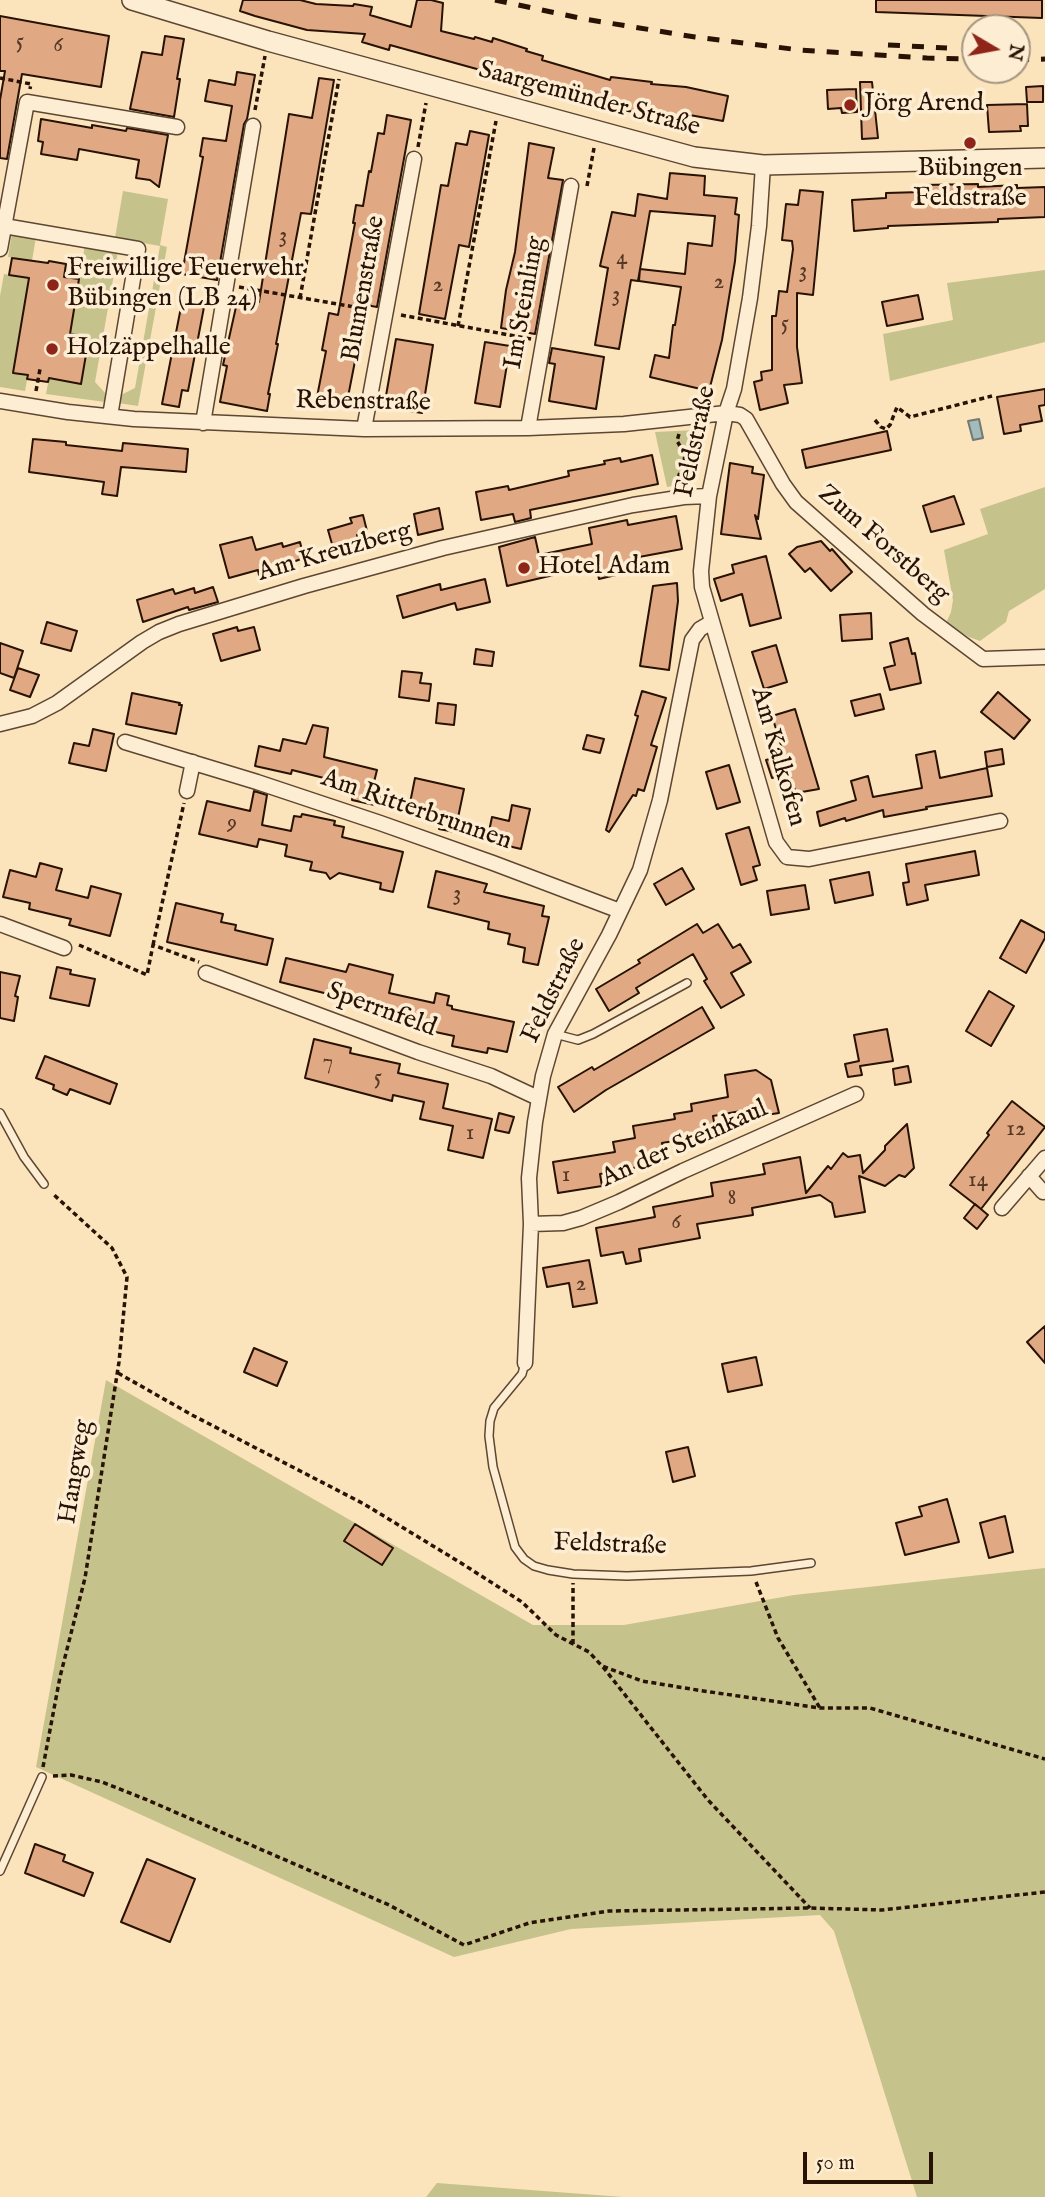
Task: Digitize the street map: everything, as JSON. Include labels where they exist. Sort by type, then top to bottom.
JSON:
[{"type":"street","name":"Saargemünder Straße","points":[[132,0],[268,41],[694,156],[763,165],[1045,158]]},
{"type":"street","points":[[0,249],[27,102],[177,127]]},
{"type":"street","points":[[204,423],[253,126]]},
{"type":"street","name":"Blumenstraße","points":[[364,429],[414,159]]},
{"type":"street","name":"Feldstraße","points":[[525,1363],[531,1224],[529,1178],[538,1098],[555,1034],[639,870],[654,827],[692,640],[700,629],[712,622],[702,587],[701,571],[709,496],[726,413],[734,388],[750,298],[757,251],[763,165]]},
{"type":"street","name":"Im Steinling","points":[[528,428],[571,186]]},
{"type":"street","points":[[4,226],[138,249],[110,416]]},
{"type":"street","name":"Rebenstraße","points":[[0,401],[110,416],[204,423],[364,429],[528,428],[624,424],[726,413]]},
{"type":"street","name":"Zum Forstberg","points":[[726,413],[740,415],[746,419],[796,502],[923,614],[984,659],[1045,657]]},
{"type":"street","name":"Am Kreuzberg","points":[[0,724],[32,716],[57,702],[142,642],[179,624],[443,548],[633,505],[709,496]]},
{"type":"street","name":"Am Kalkofen","points":[[712,622],[776,842],[787,857],[809,859],[1000,821]]},
{"type":"street","name":"Am Ritterbrunnen","points":[[125,742],[193,762],[494,863],[620,911]]},
{"type":"street","points":[[187,791],[193,762]]},
{"type":"street","points":[[0,924],[64,948]]},
{"type":"street","name":"Sperrnfeld","points":[[206,973],[418,1052],[491,1076],[538,1098]]},
{"type":"street","name":"An der Steinkaul","points":[[531,1224],[564,1223],[594,1213],[856,1094]]},
{"type":"street","points":[[1002,1208],[1045,1157]]},
{"type":"street","points":[[1029,1176],[1043,1192]]},
{"type":"lane","points":[[555,1034],[578,1040],[687,983]]},
{"type":"lane","points":[[0,1113],[24,1157],[44,1184]]},
{"type":"lane","name":"Feldstraße","points":[[525,1363],[522,1374],[494,1408],[489,1436],[493,1467],[515,1546],[524,1559],[534,1566],[573,1574],[627,1576],[751,1571],[811,1563]]},
{"type":"lane","points":[[0,1871],[41,1777]]},
{"type":"path","points":[[253,126],[266,53]]},
{"type":"path","points":[[300,298],[341,73]]},
{"type":"path","points":[[0,78],[31,84],[27,102]]},
{"type":"path","points":[[414,159],[428,95]]},
{"type":"path","points":[[457,326],[497,117]]},
{"type":"path","points":[[571,186],[587,186],[594,144]]},
{"type":"path","points":[[33,407],[40,369]]},
{"type":"path","points":[[875,421],[886,429],[897,407],[910,416],[992,396]]},
{"type":"path","points":[[680,431],[677,442],[685,454],[679,475],[681,485]]},
{"type":"path","points":[[64,948],[75,944],[146,975],[181,817]]},
{"type":"path","points":[[153,945],[206,964],[206,973]]},
{"type":"path","name":"Hangweg","points":[[41,1777],[60,1677],[85,1578],[117,1373],[127,1277],[113,1248],[44,1184]]},
{"type":"path","points":[[117,1373],[364,1504],[522,1602],[556,1635],[589,1652],[708,1800],[811,1908]]},
{"type":"path","points":[[751,1571],[778,1638],[820,1708]]},
{"type":"path","points":[[573,1574],[573,1644]]},
{"type":"path","points":[[602,1665],[642,1681],[820,1708],[870,1708],[1045,1759]]},
{"type":"path","points":[[41,1777],[71,1775],[102,1782],[145,1799],[389,1905],[464,1945],[529,1923],[609,1911],[811,1908],[882,1910],[1045,1892]]},
{"type":"shaded area","points":[[123,191],[168,199],[160,245],[167,247],[138,406],[118,403],[119,396],[135,388],[160,246],[115,238]]},
{"type":"shaded area","points":[[12,233],[36,237],[13,372],[28,375],[25,391],[0,387],[0,296],[4,274],[24,277],[27,260],[8,257]]},
{"type":"shaded area","points":[[85,245],[118,251],[95,382],[106,394],[105,402],[46,394],[49,378],[80,384],[70,334]]},
{"type":"shaded area","points":[[1045,270],[1045,342],[890,381],[883,334],[953,320],[947,283]]},
{"type":"shaded area","points":[[697,430],[704,433],[705,439],[698,473],[687,483],[667,487],[655,432]]},
{"type":"shaded area","points":[[1045,487],[1045,589],[1009,611],[1006,622],[980,641],[946,623],[953,600],[944,550],[988,534],[980,509]]},
{"type":"shaded area","points":[[106,1380],[533,1625],[624,1625],[794,1595],[1045,1568],[1045,2197],[917,2197],[834,1931],[820,1915],[571,1929],[454,1957],[36,1767]]},
{"type":"shaded area","points":[[437,2183],[623,2197],[426,2197]]},
{"type":"water","points":[[979,419],[983,438],[973,440],[968,421]]},
{"type":"building","points":[[243,0],[354,4],[372,7],[370,15],[411,27],[417,0],[443,3],[441,31],[492,42],[493,38],[543,56],[542,60],[610,80],[611,77],[652,82],[651,84],[686,87],[728,96],[723,121],[684,114],[683,120],[661,118],[661,115],[619,110],[620,104],[592,102],[551,91],[518,80],[519,76],[485,67],[484,71],[390,45],[389,50],[362,42],[365,34],[307,30],[255,16],[240,11]]},
{"type":"building","points":[[876,0],[1042,0],[1042,18],[1031,18],[1031,14],[876,12]]},
{"type":"building","points":[[0,16],[109,36],[101,87],[22,74],[7,159],[0,158],[0,100],[5,71],[0,71]]},
{"type":"building","points":[[165,36],[184,39],[174,117],[130,109],[142,52],[162,55]]},
{"type":"building","points":[[237,72],[255,75],[217,280],[182,274],[203,157],[200,156],[203,138],[226,141],[232,106],[205,101],[209,80],[235,85]]},
{"type":"building","points":[[319,78],[334,80],[311,214],[301,213],[276,344],[267,411],[220,402],[227,366],[223,365],[238,298],[259,302],[289,114],[312,118]]},
{"type":"building","points":[[860,82],[872,82],[878,138],[862,139]]},
{"type":"building","points":[[1043,86],[1043,102],[1027,102],[1026,87]]},
{"type":"building","points":[[856,89],[857,112],[842,113],[841,108],[828,109],[827,90]]},
{"type":"building","points":[[1027,104],[1028,126],[1020,126],[1021,131],[989,132],[987,105]]},
{"type":"building","points":[[387,115],[411,120],[377,307],[366,305],[346,407],[316,402],[326,351],[322,350],[329,313],[338,315],[356,205],[363,206],[378,133],[384,134]]},
{"type":"building","points":[[41,119],[92,128],[92,125],[126,131],[127,128],[168,135],[159,187],[150,180],[136,178],[139,160],[79,149],[77,160],[41,154],[43,142],[38,141]]},
{"type":"building","points":[[470,131],[489,135],[469,247],[459,245],[445,319],[419,314],[441,185],[448,186],[456,143],[467,145]]},
{"type":"building","points":[[529,143],[554,148],[548,178],[563,180],[535,334],[501,328],[515,252]]},
{"type":"building","points":[[670,173],[705,176],[704,195],[737,198],[735,214],[739,215],[735,261],[722,340],[709,391],[650,377],[655,355],[669,358],[681,287],[639,281],[640,270],[638,281],[631,280],[619,349],[595,345],[608,268],[600,266],[612,212],[635,216],[638,194],[667,199]],"holes":[[[650,211],[715,216],[712,246],[688,243],[685,274],[640,269]]]},
{"type":"building","points":[[978,184],[978,187],[1045,187],[1045,217],[998,219],[998,222],[888,226],[854,231],[852,200],[886,198],[886,193],[922,192],[922,185]]},
{"type":"building","points":[[800,190],[823,192],[813,295],[797,293],[797,347],[802,383],[784,385],[788,403],[760,410],[754,382],[762,380],[761,372],[772,370],[772,316],[776,316],[779,291],[787,292],[793,249],[792,241],[782,240],[786,204],[798,205]]},
{"type":"building","name":"Holzäppelhalle","points":[[12,258],[66,264],[64,277],[79,279],[70,334],[89,337],[81,384],[49,378],[48,382],[27,379],[28,375],[13,373],[29,278],[9,275]]},
{"type":"building","points":[[918,295],[923,319],[887,326],[882,302]]},
{"type":"building","points":[[182,302],[204,307],[188,391],[182,390],[179,407],[162,404]]},
{"type":"building","points":[[396,339],[433,345],[422,413],[384,407]]},
{"type":"building","points":[[485,342],[510,346],[500,407],[475,403]]},
{"type":"building","points":[[552,348],[604,357],[596,409],[549,401],[555,364],[549,363]]},
{"type":"building","points":[[1045,389],[1045,405],[1039,406],[1042,421],[1020,425],[1021,431],[1004,434],[997,397]]},
{"type":"building","points":[[887,431],[891,450],[806,468],[802,450]]},
{"type":"building","points":[[33,439],[122,451],[123,443],[188,449],[186,472],[121,467],[117,496],[102,494],[104,482],[29,472]]},
{"type":"building","points":[[652,455],[658,484],[530,510],[531,518],[515,522],[513,514],[481,520],[476,492],[508,486],[509,490],[569,476],[568,471],[605,464],[604,461],[620,458],[621,462]]},
{"type":"building","points":[[730,463],[753,467],[752,473],[764,475],[758,519],[755,515],[761,539],[721,534]]},
{"type":"building","points":[[954,496],[964,524],[931,532],[923,506]]},
{"type":"building","points":[[439,508],[443,529],[418,535],[414,514]]},
{"type":"building","points":[[363,515],[367,531],[357,535],[361,551],[336,558],[328,530],[352,523],[350,518]]},
{"type":"building","points":[[676,516],[682,549],[639,557],[641,569],[599,579],[596,565],[507,586],[499,547],[535,537],[539,555],[592,544],[589,528],[627,520],[628,525]]},
{"type":"building","points":[[252,537],[256,550],[282,543],[283,547],[300,542],[304,558],[287,564],[290,572],[260,580],[258,570],[229,578],[220,545]]},
{"type":"building","points":[[821,541],[830,551],[832,549],[852,572],[831,591],[810,568],[805,572],[789,554],[797,547]]},
{"type":"building","points":[[766,556],[781,618],[750,626],[742,594],[721,601],[714,579],[734,573],[732,565]]},
{"type":"building","points":[[485,579],[490,602],[457,610],[455,603],[403,618],[397,596],[440,584],[441,590]]},
{"type":"building","points":[[677,583],[678,601],[669,670],[640,666],[653,586]]},
{"type":"building","points":[[213,587],[218,602],[189,610],[188,607],[143,622],[137,600],[173,589],[175,594],[194,588],[195,593]]},
{"type":"building","points":[[871,613],[872,639],[842,641],[840,615]]},
{"type":"building","points":[[47,622],[77,631],[71,651],[41,643]]},
{"type":"building","points":[[237,627],[238,631],[254,627],[260,650],[221,661],[213,634]]},
{"type":"building","points":[[908,638],[912,654],[915,653],[921,683],[890,690],[884,668],[895,665],[890,643]]},
{"type":"building","points":[[0,643],[23,651],[14,678],[0,673]]},
{"type":"building","points":[[776,645],[787,682],[764,689],[752,652]]},
{"type":"building","points":[[476,649],[494,652],[492,666],[474,664]]},
{"type":"building","points":[[18,668],[39,675],[30,697],[10,690]]},
{"type":"building","points":[[402,671],[422,673],[420,683],[431,684],[429,701],[399,697]]},
{"type":"building","points":[[642,691],[666,698],[651,745],[657,747],[644,791],[638,789],[636,796],[633,795],[609,832],[606,830],[638,716],[635,715]]},
{"type":"building","points":[[998,692],[1030,720],[1014,739],[981,712]]},
{"type":"building","points":[[132,693],[180,703],[179,705],[182,705],[176,734],[126,724]]},
{"type":"building","points":[[880,694],[884,709],[855,716],[851,701]]},
{"type":"building","points":[[438,703],[456,705],[454,725],[436,723]]},
{"type":"building","points":[[795,709],[819,789],[796,793],[789,773],[772,778],[766,760],[784,755],[772,716]]},
{"type":"building","points":[[313,725],[328,728],[324,757],[377,770],[373,786],[384,788],[379,806],[352,800],[353,792],[331,787],[332,780],[292,770],[291,774],[255,766],[259,746],[280,751],[283,739],[306,744]]},
{"type":"building","points":[[93,729],[114,734],[106,771],[69,763],[74,743],[89,746]]},
{"type":"building","points":[[587,735],[604,739],[600,753],[583,749]]},
{"type":"building","points":[[1002,749],[1004,764],[987,767],[985,752]]},
{"type":"building","points":[[935,751],[940,778],[987,768],[992,796],[884,817],[883,810],[820,826],[817,812],[856,800],[851,781],[868,776],[873,797],[922,788],[916,755]]},
{"type":"building","points":[[729,765],[740,802],[717,809],[706,772]]},
{"type":"building","points":[[415,778],[464,789],[455,832],[439,829],[441,820],[408,813]]},
{"type":"building","points":[[254,791],[267,795],[262,825],[291,831],[294,816],[301,817],[302,814],[335,821],[334,825],[344,827],[342,837],[403,852],[393,892],[380,889],[381,883],[339,873],[330,879],[326,873],[310,870],[312,862],[285,856],[287,845],[259,839],[257,847],[199,834],[207,801],[250,811]]},
{"type":"building","points":[[512,805],[530,809],[521,849],[487,841],[492,817],[509,821]]},
{"type":"building","points":[[749,827],[760,865],[753,867],[757,880],[741,885],[726,834]]},
{"type":"building","points":[[975,851],[979,875],[925,885],[928,900],[907,905],[903,883],[909,882],[906,864]]},
{"type":"building","points":[[40,863],[62,869],[56,890],[88,898],[91,886],[121,894],[110,936],[69,925],[71,919],[29,909],[30,903],[3,897],[10,870],[36,877]]},
{"type":"building","points":[[682,868],[694,889],[666,905],[654,884]]},
{"type":"building","points":[[436,871],[487,884],[484,892],[544,906],[542,916],[549,917],[538,965],[523,962],[525,948],[508,944],[510,934],[488,929],[489,922],[428,907]]},
{"type":"building","points":[[869,872],[873,895],[835,903],[830,880]]},
{"type":"building","points":[[805,885],[809,909],[771,915],[767,891]]},
{"type":"building","points":[[176,903],[223,914],[221,922],[236,925],[235,930],[273,939],[267,965],[167,942]]},
{"type":"building","points":[[1021,920],[1045,933],[1045,938],[1026,973],[1000,958]]},
{"type":"building","points":[[697,924],[703,933],[718,924],[733,948],[740,944],[751,962],[731,973],[744,995],[721,1008],[704,981],[707,979],[693,954],[636,988],[639,993],[609,1011],[596,989]]},
{"type":"building","points":[[286,958],[346,972],[349,964],[393,975],[389,993],[434,1003],[436,993],[449,996],[447,1005],[452,1006],[452,1009],[514,1022],[507,1052],[488,1048],[487,1053],[452,1046],[454,1036],[398,1024],[400,1016],[339,1002],[340,997],[280,982]]},
{"type":"building","points":[[57,967],[71,970],[70,974],[95,979],[89,1006],[50,998]]},
{"type":"building","points":[[0,972],[20,976],[15,996],[18,997],[14,1021],[0,1018]]},
{"type":"building","points":[[989,991],[1014,1006],[991,1046],[966,1031]]},
{"type":"building","points":[[702,1007],[714,1028],[606,1090],[574,1112],[558,1087],[592,1067],[594,1070]]},
{"type":"building","points":[[887,1029],[893,1061],[860,1066],[862,1075],[848,1077],[845,1064],[859,1061],[854,1035]]},
{"type":"building","points":[[314,1039],[351,1048],[350,1053],[400,1064],[398,1073],[448,1084],[443,1108],[492,1119],[483,1158],[448,1150],[453,1126],[420,1119],[424,1102],[393,1095],[392,1101],[305,1078]]},
{"type":"building","points":[[45,1056],[117,1084],[110,1104],[70,1089],[67,1095],[53,1089],[54,1085],[36,1078]]},
{"type":"building","points":[[908,1066],[911,1082],[895,1085],[893,1069]]},
{"type":"building","points":[[756,1070],[771,1080],[779,1113],[753,1117],[752,1109],[713,1116],[716,1134],[662,1143],[665,1162],[600,1174],[602,1186],[558,1193],[553,1162],[615,1152],[613,1142],[635,1138],[633,1126],[675,1119],[674,1114],[692,1111],[691,1104],[728,1097],[725,1075]]},
{"type":"building","points":[[1012,1101],[1045,1127],[981,1209],[950,1185]]},
{"type":"building","points":[[499,1113],[514,1117],[509,1133],[495,1130]]},
{"type":"building","points":[[907,1124],[914,1168],[905,1177],[899,1175],[885,1186],[859,1176],[865,1212],[835,1217],[832,1203],[820,1195],[752,1208],[753,1215],[697,1224],[700,1238],[639,1249],[641,1261],[626,1264],[623,1252],[601,1256],[596,1228],[655,1217],[653,1207],[713,1196],[711,1183],[765,1174],[763,1164],[800,1157],[806,1193],[828,1166],[831,1169],[843,1153],[848,1157],[860,1155],[863,1173]]},
{"type":"building","points":[[975,1204],[988,1215],[977,1229],[964,1218]]},
{"type":"building","points":[[589,1260],[597,1303],[573,1307],[569,1283],[547,1287],[543,1268]]},
{"type":"building","points":[[1045,1326],[1045,1363],[1027,1342]]},
{"type":"building","points":[[254,1348],[287,1362],[277,1386],[244,1372]]},
{"type":"building","points":[[756,1357],[762,1385],[728,1392],[722,1364]]},
{"type":"building","points":[[688,1447],[695,1476],[673,1482],[666,1452]]},
{"type":"building","points":[[947,1499],[959,1542],[905,1555],[896,1523],[922,1516],[919,1507]]},
{"type":"building","points":[[1005,1516],[1013,1552],[989,1558],[980,1523]]},
{"type":"building","points":[[355,1524],[393,1548],[382,1565],[344,1541]]},
{"type":"building","points":[[35,1844],[65,1855],[63,1861],[93,1873],[84,1896],[25,1873]]},
{"type":"building","points":[[147,1859],[195,1879],[170,1942],[121,1922]]},
{"type":"railway","points":[[495,0],[584,19],[695,37],[800,50],[961,59]]},
{"type":"railway","points":[[888,45],[947,48]]},
{"type":"railway","points":[[1031,60],[1045,59]]},
{"type":"place","name":"Jörg Arend","points":[[850,105]]},
{"type":"place","name":"Bübingen Feldstraße","points":[[970,143]]},
{"type":"place","name":"Freiwillige Feuerwehr Bübingen (LB 24)","points":[[53,285]]},
{"type":"place","name":"Holzäppelhalle","points":[[52,349]]},
{"type":"place","name":"Hotel Adam","points":[[524,568]]}]
